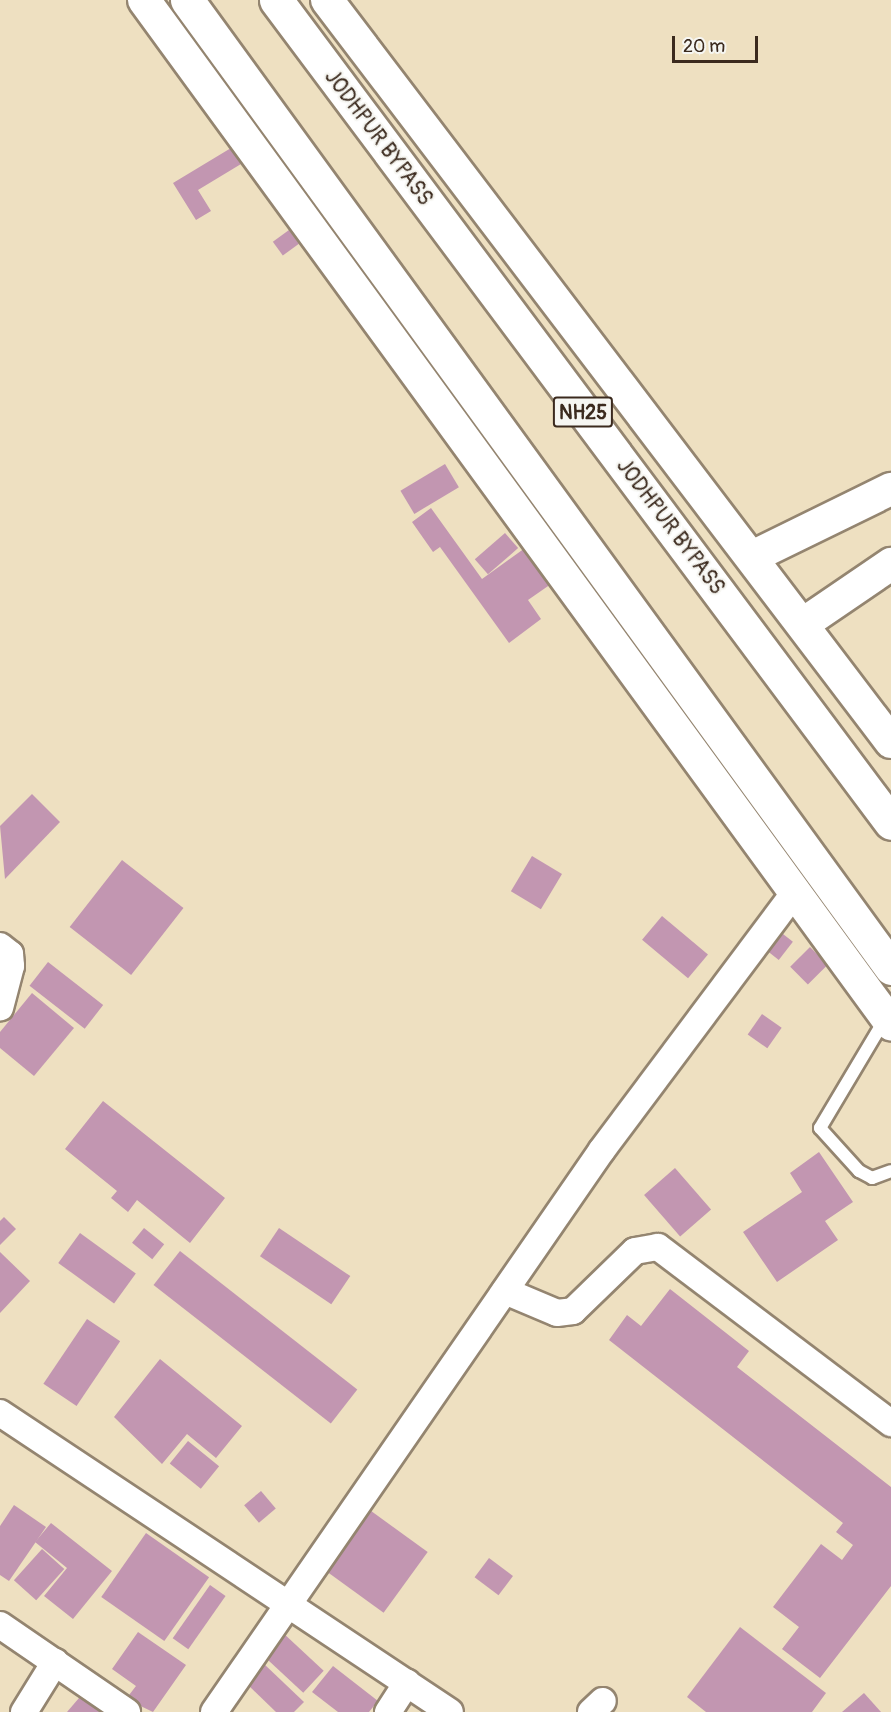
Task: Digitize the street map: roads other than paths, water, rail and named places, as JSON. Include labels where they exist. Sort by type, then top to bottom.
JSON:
[{"type":"highway","points":[[187,0],[891,968]]},
{"type":"highway","name":"JODHPUR BYPASS","points":[[276,0],[891,823]]},
{"type":"street","points":[[144,0],[889,1021]]},
{"type":"street","points":[[327,0],[754,556],[891,742]]},
{"type":"street","points":[[754,556],[891,489]]},
{"type":"street","points":[[803,624],[891,564]]},
{"type":"street","points":[[214,1712],[602,1150],[796,891]]},
{"type":"street","points":[[0,946],[10,954],[10,966],[0,1008]]},
{"type":"street","points":[[505,1291],[540,1308],[573,1311],[635,1251],[658,1247],[891,1423]]},
{"type":"street","points":[[0,1413],[450,1712]]},
{"type":"street","points":[[0,1625],[127,1712]]},
{"type":"street","points":[[24,1712],[55,1662]]},
{"type":"street","points":[[388,1712],[408,1683]]},
{"type":"lane","points":[[889,1021],[820,1128],[860,1170],[872,1178],[891,1172]]}]
